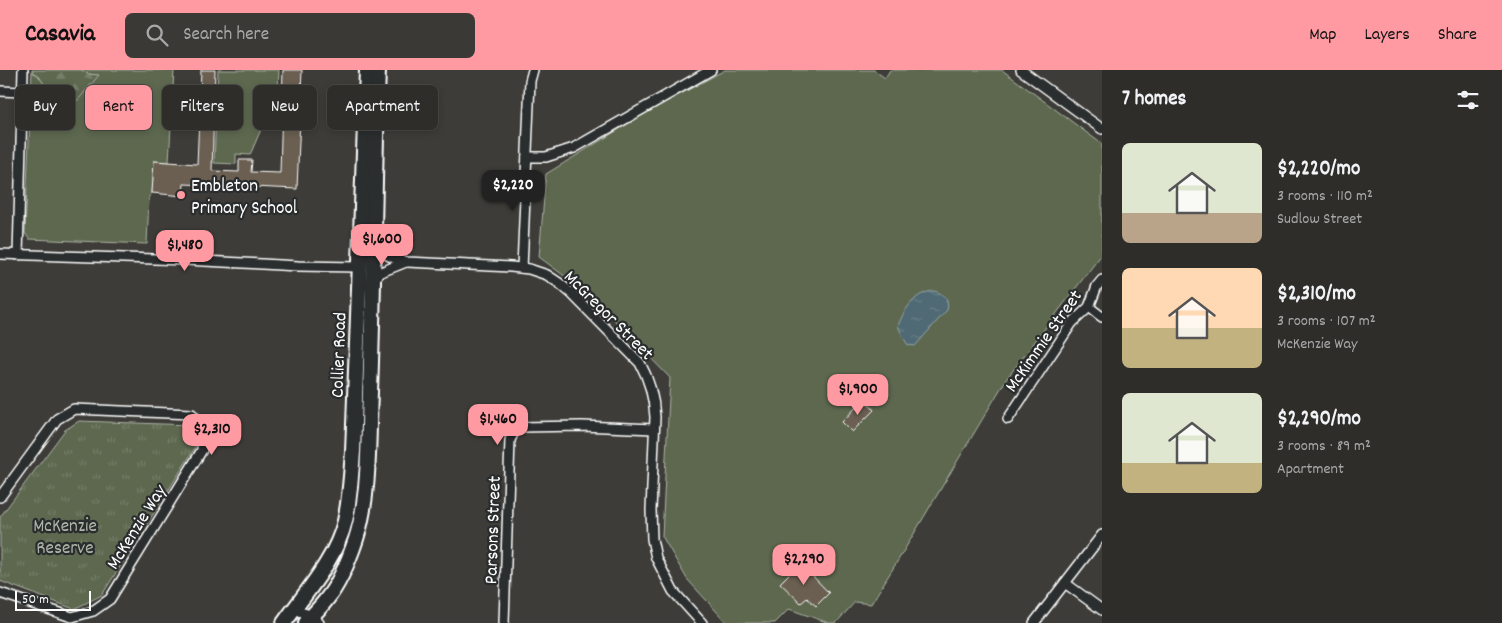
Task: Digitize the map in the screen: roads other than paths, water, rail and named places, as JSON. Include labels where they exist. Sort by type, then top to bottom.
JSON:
[{"type":"main road","name":"Collier Road","points":[[284,623],[333,552],[340,536],[346,512],[353,452],[366,70]]},
{"type":"main road","name":"Collier Road","points":[[312,621],[338,582],[356,538],[362,515],[368,448],[378,70]]},
{"type":"street","points":[[22,85],[23,70]]},
{"type":"street","points":[[522,268],[530,81],[533,70]]},
{"type":"street","points":[[527,158],[546,158],[574,148],[711,70]]},
{"type":"street","points":[[1021,70],[1102,129]]},
{"type":"street","points":[[0,91],[15,92]]},
{"type":"street","points":[[18,255],[21,130]]},
{"type":"street","name":"McGregor Street","points":[[374,243],[384,254],[406,262],[522,268],[547,275],[572,294],[640,363],[652,389],[654,402],[651,510],[652,539],[656,558],[673,590],[702,623]]},
{"type":"street","points":[[0,254],[358,267]]},
{"type":"street","name":"McGregor Street","points":[[373,280],[386,270],[406,262]]},
{"type":"street","name":"McKimmie Street","points":[[1008,419],[1072,323],[1088,307],[1097,286],[1102,280]]},
{"type":"street","points":[[1088,307],[1102,317]]},
{"type":"street","name":"McKenzie Way","points":[[0,496],[57,419],[74,409],[192,414],[204,426],[202,450],[110,599],[93,612],[72,618],[0,593]]},
{"type":"street","name":"Parsons Street","points":[[504,623],[510,440],[516,430],[521,427],[582,426],[654,429]]},
{"type":"street","points":[[1034,623],[1102,535]]},
{"type":"street","points":[[1065,583],[1102,610]]},
{"type":"street","points":[[294,609],[312,621]]},
{"type":"water","points":[[934,291],[940,293],[945,298],[948,303],[947,310],[915,346],[908,345],[898,326],[900,320],[916,298],[927,292]]},
{"type":"place","name":"Embleton Primary School","points":[[181,195]]},
{"type":"park label","name":"McKenzie Reserve","points":[[65,535]]}]
